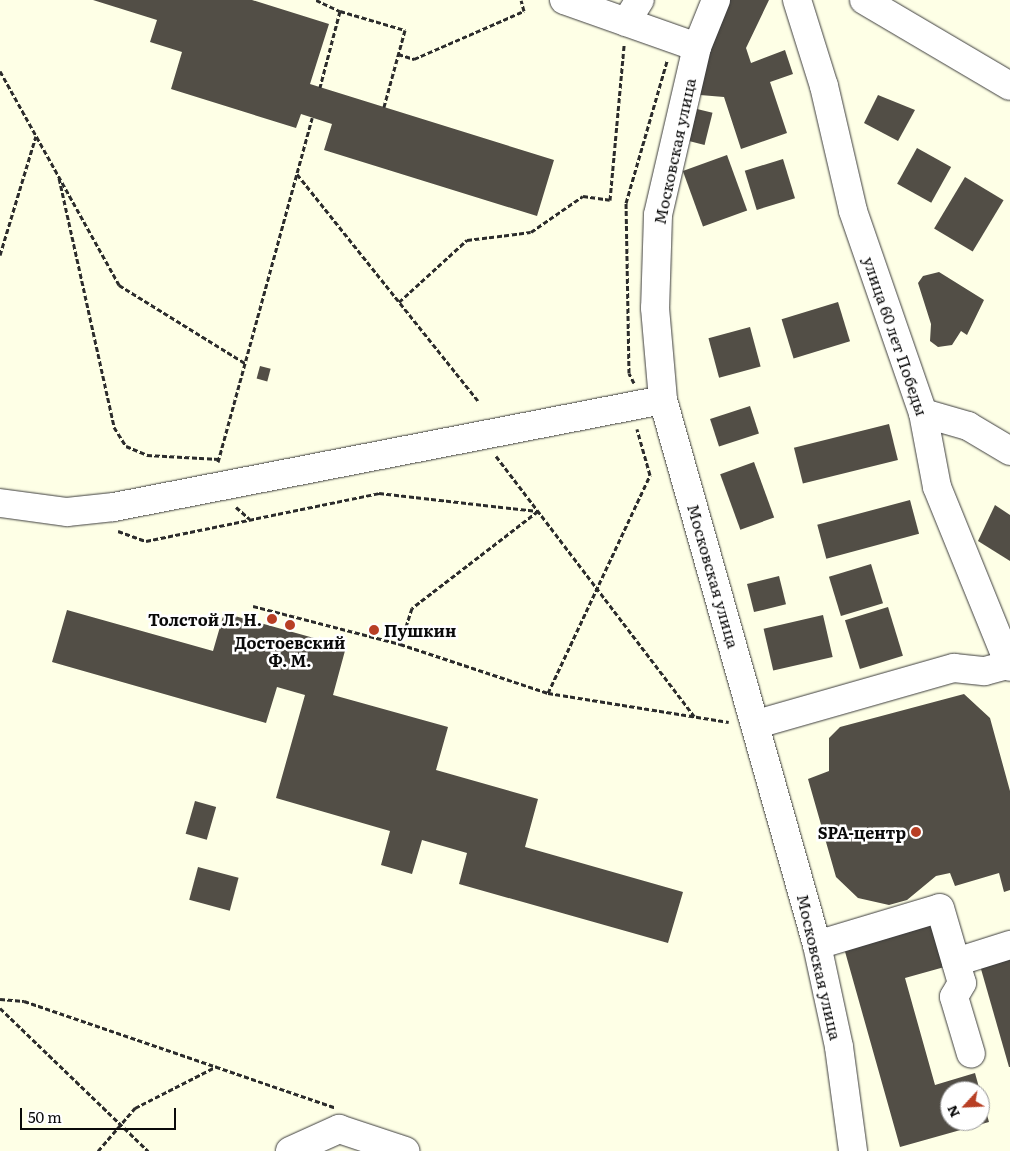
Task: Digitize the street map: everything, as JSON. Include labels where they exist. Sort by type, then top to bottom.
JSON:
[{"type":"street","points":[[564,0],[633,11],[697,46]]},
{"type":"street","name":"Московская улица","points":[[716,0],[697,46],[658,215],[655,308],[664,400],[757,724],[817,945],[839,1048],[854,1151]]},
{"type":"street","name":"улица 60 лет Победы","points":[[797,0],[824,86],[853,211],[923,413],[947,516],[1009,666]]},
{"type":"street","points":[[864,0],[1010,86]]},
{"type":"street","points":[[0,503],[67,512],[218,490],[664,400]]},
{"type":"street","points":[[923,413],[968,426],[1010,451]]},
{"type":"street","points":[[757,724],[954,668],[985,671],[1009,666]]},
{"type":"street","points":[[817,945],[940,908],[962,984],[954,997],[971,1054]]},
{"type":"street","points":[[956,962],[1010,945]]},
{"type":"street","points":[[290,1151],[338,1129],[405,1151]]},
{"type":"path","points":[[316,0],[340,11],[405,30],[384,107]]},
{"type":"path","points":[[398,54],[414,59],[524,11],[521,0]]},
{"type":"path","points":[[320,87],[340,11]]},
{"type":"path","points":[[399,302],[467,240],[530,232],[583,196],[610,200],[633,11]]},
{"type":"path","points":[[0,71],[119,285],[245,363]]},
{"type":"path","points":[[250,519],[218,490],[219,459],[312,118]]},
{"type":"path","points":[[0,256],[36,135]]},
{"type":"path","points":[[58,174],[114,427],[126,446],[147,455],[219,459]]},
{"type":"path","points":[[297,174],[478,400]]},
{"type":"path","points":[[548,694],[650,475],[631,406]]},
{"type":"path","points":[[481,436],[694,716]]},
{"type":"path","points":[[110,528],[146,541],[378,493],[538,511]]},
{"type":"path","points":[[400,644],[412,608],[538,511]]},
{"type":"path","points":[[252,606],[400,644],[548,694],[757,724]]},
{"type":"path","points":[[0,999],[24,1001],[333,1105],[336,1111]]},
{"type":"path","points":[[0,1008],[148,1151]]},
{"type":"path","points":[[98,1151],[119,1122],[135,1108],[218,1066]]},
{"type":"building","points":[[93,0],[252,0],[329,24],[310,84],[554,160],[537,216],[324,150],[332,124],[301,114],[296,128],[171,89],[182,52],[150,42],[157,20]]},
{"type":"building","points":[[730,0],[769,0],[746,48],[751,63],[785,50],[793,74],[770,82],[787,133],[741,149],[724,97],[700,95],[713,35]]},
{"type":"building","points":[[878,95],[915,110],[898,141],[864,123]]},
{"type":"building","points":[[697,109],[713,113],[705,145],[689,141]]},
{"type":"building","points":[[917,148],[951,167],[931,203],[897,184]]},
{"type":"building","points":[[727,155],[747,210],[703,227],[683,171]]},
{"type":"building","points":[[783,159],[795,198],[757,210],[745,171]]},
{"type":"building","points":[[965,177],[1004,200],[973,252],[934,228]]},
{"type":"building","points":[[939,272],[984,300],[967,335],[961,331],[952,345],[938,347],[930,341],[931,324],[918,283],[923,276]]},
{"type":"building","points":[[838,302],[850,341],[794,358],[782,319]]},
{"type":"building","points":[[750,327],[761,367],[719,378],[708,338]]},
{"type":"building","points":[[260,366],[271,369],[267,381],[257,379]]},
{"type":"building","points":[[750,406],[759,434],[719,447],[710,419]]},
{"type":"building","points":[[889,424],[898,460],[803,484],[794,448]]},
{"type":"building","points":[[754,462],[774,517],[740,530],[720,474]]},
{"type":"building","points":[[910,500],[919,534],[826,559],[817,525]]},
{"type":"building","points":[[995,505],[1010,515],[1010,561],[978,541]]},
{"type":"building","points":[[871,564],[883,603],[841,616],[829,577]]},
{"type":"building","points":[[779,576],[786,604],[754,612],[747,584]]},
{"type":"building","points":[[888,607],[903,656],[860,669],[845,620]]},
{"type":"building","points":[[67,610],[213,651],[224,613],[346,647],[333,695],[448,727],[436,770],[538,799],[525,847],[683,892],[668,943],[459,884],[467,853],[422,840],[412,874],[381,865],[390,831],[276,798],[305,695],[277,687],[266,723],[52,662]]},
{"type":"building","points":[[823,615],[833,657],[773,671],[764,629]]},
{"type":"building","name":"SPA-центр","points":[[964,694],[990,718],[1010,791],[1010,890],[1004,892],[999,873],[955,886],[950,873],[936,876],[907,900],[889,905],[858,898],[836,877],[808,779],[829,771],[829,738],[840,727]]},
{"type":"building","points":[[195,801],[216,807],[207,840],[186,834]]},
{"type":"building","points":[[198,867],[239,878],[230,911],[189,900]]},
{"type":"building","points":[[936,922],[948,966],[905,978],[935,1085],[940,1084],[940,1131],[957,1131],[900,1147],[844,948]]},
{"type":"building","points":[[1010,953],[1010,1067],[1009,1067],[979,962]]},
{"type":"building","points":[[975,1073],[977,1081],[948,1081]]},
{"type":"place","name":"Толстой Л. Н.","points":[[272,619]]},
{"type":"place","name":"Достоевский Ф. М.","points":[[290,625]]},
{"type":"place","name":"Пушкин","points":[[374,630]]},
{"type":"place","name":"SPA-центр","points":[[916,832]]}]
